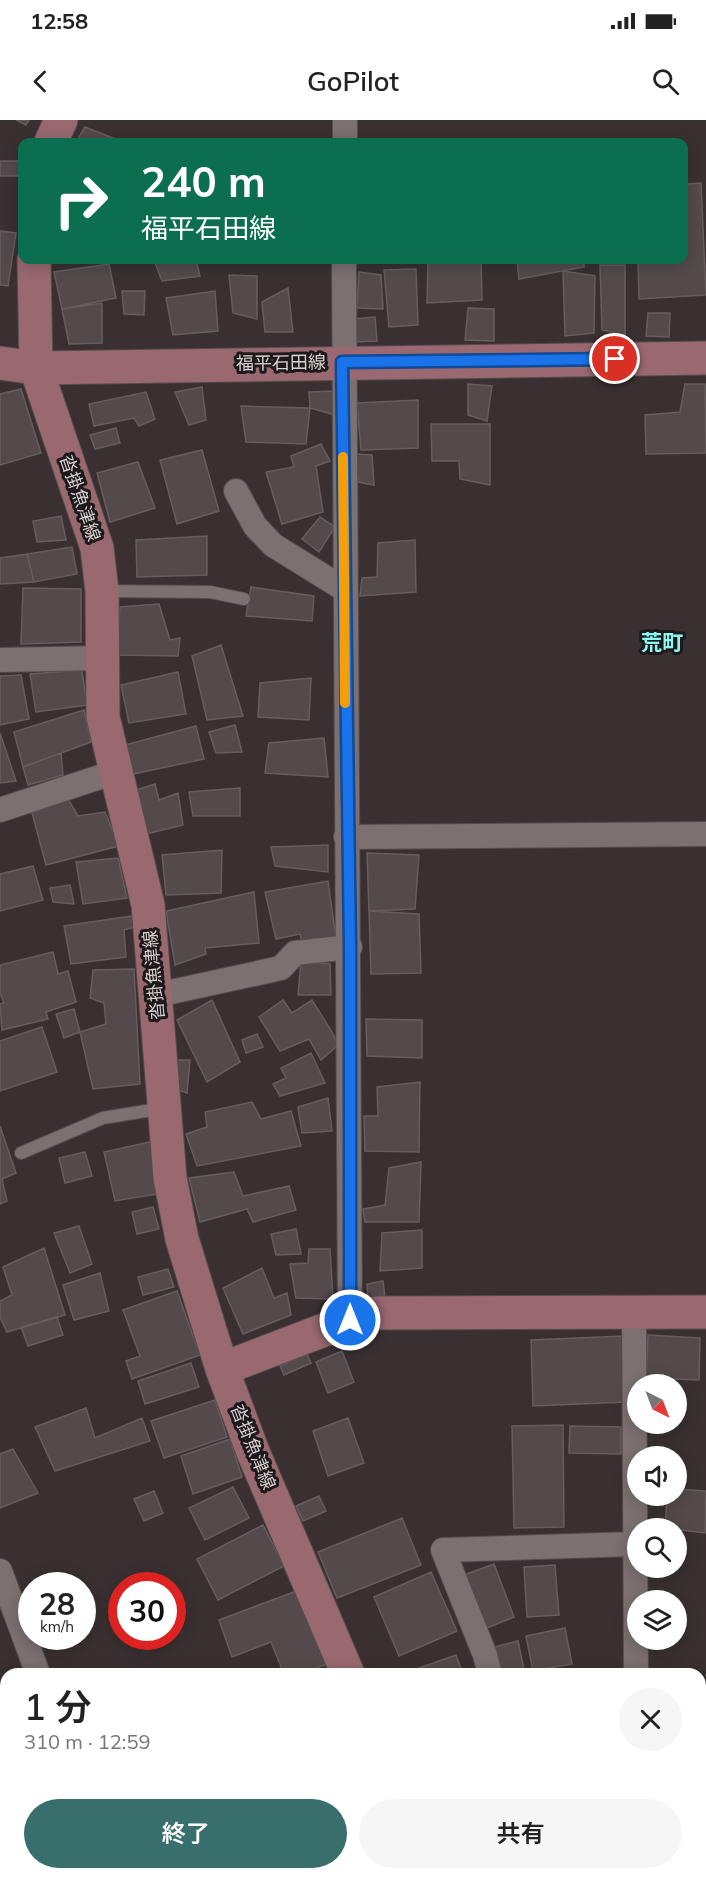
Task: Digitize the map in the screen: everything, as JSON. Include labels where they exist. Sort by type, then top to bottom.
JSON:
[{"type":"main road","points":[[53,138],[61,120]]},
{"type":"main road","name":"沓掛魚津線","points":[[34,264],[36,368],[97,548],[102,591],[103,717],[148,905],[170,1178],[182,1239],[222,1369],[253,1452],[345,1668]]},
{"type":"main road","name":"福平石田線","points":[[0,363],[36,368],[706,358]]},
{"type":"main road","points":[[222,1369],[350,1320],[376,1314],[706,1312]]},
{"type":"street","points":[[345,120],[345,138]]},
{"type":"street","points":[[344,264],[342,362],[346,837],[350,947],[350,1320]]},
{"type":"street","points":[[236,491],[255,526],[273,545],[344,590]]},
{"type":"street","points":[[0,660],[103,658]]},
{"type":"street","points":[[0,810],[115,772]]},
{"type":"street","points":[[346,837],[706,834]]},
{"type":"street","points":[[157,995],[281,968],[295,953],[350,947]]},
{"type":"street","points":[[634,1313],[634,1518]]},
{"type":"street","points":[[488,1668],[443,1550],[627,1544]]},
{"type":"street","points":[[0,1571],[36,1668]]},
{"type":"street","points":[[635,1578],[636,1668]]},
{"type":"lane","points":[[102,591],[210,592],[244,599]]},
{"type":"lane","points":[[21,1153],[103,1118],[165,1107]]},
{"type":"building","points":[[16,120],[29,120],[26,125]]},
{"type":"building","points":[[85,127],[113,138],[78,138]]},
{"type":"building","points":[[0,161],[18,161],[18,176],[0,176]]},
{"type":"building","points":[[701,183],[706,295],[639,299],[638,264],[688,264],[688,184]]},
{"type":"building","points":[[0,231],[16,233],[8,286],[0,285]]},
{"type":"building","points":[[109,264],[116,298],[62,309],[54,272]]},
{"type":"building","points":[[156,264],[197,264],[200,276],[162,281]]},
{"type":"building","points":[[428,264],[481,264],[482,300],[427,303]]},
{"type":"building","points":[[517,264],[584,264],[584,267],[519,279]]},
{"type":"building","points":[[600,265],[625,265],[625,335],[602,330]]},
{"type":"building","points":[[416,269],[418,325],[389,327],[384,270]]},
{"type":"building","points":[[563,271],[595,276],[594,333],[565,336]]},
{"type":"building","points":[[359,272],[381,275],[383,309],[357,308]]},
{"type":"building","points":[[229,275],[257,276],[257,319],[233,313]]},
{"type":"building","points":[[288,288],[293,332],[265,332],[262,302]]},
{"type":"building","points":[[122,291],[145,291],[144,315],[124,314]]},
{"type":"building","points":[[215,291],[218,331],[173,335],[166,298]]},
{"type":"building","points":[[102,303],[102,343],[69,344],[62,309]]},
{"type":"building","points":[[468,308],[494,309],[494,341],[465,340]]},
{"type":"building","points":[[648,313],[670,313],[669,337],[646,336]]},
{"type":"building","points":[[375,317],[377,341],[355,342],[353,319]]},
{"type":"building","points":[[468,384],[492,386],[487,421],[468,415]]},
{"type":"building","points":[[685,384],[705,384],[706,453],[646,454],[645,415],[680,412]]},
{"type":"building","points":[[202,387],[206,420],[189,425],[175,392]]},
{"type":"building","points":[[21,389],[41,453],[0,465],[0,394]]},
{"type":"building","points":[[335,391],[335,415],[310,408],[309,392]]},
{"type":"building","points":[[146,392],[155,419],[139,426],[134,418],[94,426],[89,404]]},
{"type":"building","points":[[418,400],[418,448],[361,450],[357,403]]},
{"type":"building","points":[[241,406],[310,408],[306,444],[246,442]]},
{"type":"building","points":[[431,424],[490,424],[490,485],[460,479],[459,461],[432,461]]},
{"type":"building","points":[[116,428],[120,443],[95,449],[90,435]]},
{"type":"building","points":[[321,444],[330,461],[316,466],[323,512],[282,524],[266,472],[294,467],[291,456]]},
{"type":"building","points":[[202,450],[219,511],[177,524],[160,460]]},
{"type":"building","points":[[356,454],[372,455],[374,485],[358,482]]},
{"type":"building","points":[[138,462],[155,508],[110,522],[97,473]]},
{"type":"building","points":[[61,516],[66,540],[37,542],[33,521]]},
{"type":"building","points":[[320,517],[335,527],[319,552],[302,539]]},
{"type":"building","points":[[207,536],[207,575],[137,577],[136,540]]},
{"type":"building","points":[[415,540],[416,592],[360,596],[362,578],[377,577],[378,543]]},
{"type":"building","points":[[72,547],[77,574],[34,582],[27,554]]},
{"type":"building","points":[[27,554],[34,582],[0,584],[0,558]]},
{"type":"building","points":[[251,587],[314,596],[312,621],[246,616]]},
{"type":"building","points":[[23,588],[81,589],[81,642],[21,644]]},
{"type":"building","points":[[159,604],[170,640],[180,638],[178,656],[116,655],[120,607]]},
{"type":"building","points":[[221,645],[243,716],[207,720],[192,656]]},
{"type":"building","points":[[82,670],[87,705],[36,712],[30,674]]},
{"type":"building","points":[[178,672],[186,714],[129,723],[121,685]]},
{"type":"building","points":[[21,675],[29,719],[0,725],[0,676]]},
{"type":"building","points":[[311,678],[309,720],[258,717],[260,683]]},
{"type":"building","points":[[84,710],[91,742],[23,767],[14,732]]},
{"type":"building","points":[[235,725],[242,752],[216,753],[209,732]]},
{"type":"building","points":[[196,726],[204,759],[133,774],[125,745]]},
{"type":"building","points":[[0,733],[16,781],[0,783]]},
{"type":"building","points":[[324,738],[328,777],[265,773],[269,743]]},
{"type":"building","points":[[61,753],[63,775],[28,785],[23,767]]},
{"type":"building","points":[[155,784],[159,800],[178,793],[183,825],[146,834],[136,790]]},
{"type":"building","points":[[240,788],[240,816],[193,816],[189,792]]},
{"type":"building","points":[[68,799],[78,816],[105,812],[119,846],[46,865],[32,813]]},
{"type":"building","points":[[328,845],[328,872],[275,866],[271,847]]},
{"type":"building","points":[[222,850],[221,893],[166,895],[162,855]]},
{"type":"building","points":[[367,853],[419,855],[415,909],[369,911]]},
{"type":"building","points":[[118,858],[127,898],[83,904],[76,862]]},
{"type":"building","points":[[33,866],[43,900],[0,911],[0,874]]},
{"type":"building","points":[[328,881],[336,938],[303,944],[300,934],[276,939],[265,892]]},
{"type":"building","points":[[70,885],[74,904],[53,902],[50,888]]},
{"type":"building","points":[[254,892],[259,943],[205,948],[206,954],[175,965],[166,911]]},
{"type":"building","points":[[369,911],[419,914],[421,973],[371,974]]},
{"type":"building","points":[[131,916],[135,927],[124,930],[126,957],[71,964],[64,926]]},
{"type":"building","points":[[53,952],[58,974],[68,971],[76,1002],[46,1012],[48,1019],[2,1030],[0,1004],[4,1003],[0,993],[0,965]]},
{"type":"building","points":[[301,961],[330,964],[331,995],[298,995]]},
{"type":"building","points":[[134,969],[140,1084],[93,1089],[80,1032],[106,1024],[104,1003],[90,998],[93,970]]},
{"type":"building","points":[[212,1000],[240,1062],[207,1082],[177,1020]]},
{"type":"building","points":[[283,1000],[292,1013],[312,1000],[338,1045],[321,1060],[309,1039],[280,1051],[259,1017]]},
{"type":"building","points":[[74,1009],[80,1032],[64,1038],[56,1014]]},
{"type":"building","points":[[366,1019],[422,1020],[422,1058],[367,1056]]},
{"type":"building","points":[[42,1027],[57,1072],[0,1091],[0,1041]]},
{"type":"building","points":[[257,1034],[263,1047],[246,1053],[242,1040]]},
{"type":"building","points":[[311,1053],[325,1083],[280,1096],[273,1084],[286,1078],[281,1068]]},
{"type":"building","points":[[175,1060],[190,1060],[187,1093],[173,1088]]},
{"type":"building","points":[[420,1082],[419,1152],[365,1151],[364,1116],[378,1116],[377,1087]]},
{"type":"building","points":[[328,1098],[332,1131],[302,1133],[298,1107]]},
{"type":"building","points":[[252,1102],[261,1119],[291,1111],[301,1146],[197,1166],[186,1134],[207,1127],[205,1112]]},
{"type":"building","points":[[0,1126],[16,1173],[2,1179],[7,1201],[0,1204]]},
{"type":"building","points":[[150,1142],[158,1194],[115,1201],[104,1152]]},
{"type":"building","points":[[85,1152],[92,1176],[65,1183],[59,1158]]},
{"type":"building","points":[[421,1162],[419,1222],[365,1222],[363,1209],[385,1205],[389,1168]]},
{"type":"building","points":[[234,1172],[243,1196],[289,1186],[296,1210],[253,1222],[247,1209],[200,1222],[189,1178]]},
{"type":"building","points":[[153,1207],[159,1229],[137,1234],[132,1212]]},
{"type":"building","points":[[79,1226],[92,1264],[70,1273],[54,1233]]},
{"type":"building","points":[[296,1229],[301,1254],[276,1255],[271,1234]]},
{"type":"building","points":[[422,1230],[422,1268],[380,1271],[382,1233]]},
{"type":"building","points":[[44,1248],[65,1315],[7,1332],[0,1317],[0,1301],[12,1295],[3,1267]]},
{"type":"building","points":[[309,1249],[330,1249],[333,1299],[296,1298],[290,1264],[308,1263]]},
{"type":"building","points":[[262,1268],[274,1298],[287,1293],[291,1315],[243,1334],[223,1288]]},
{"type":"building","points":[[168,1269],[174,1287],[143,1295],[138,1277]]},
{"type":"building","points":[[100,1273],[109,1311],[74,1320],[63,1285]]},
{"type":"building","points":[[383,1281],[385,1297],[368,1299],[367,1284]]},
{"type":"building","points":[[177,1291],[200,1355],[132,1379],[126,1361],[140,1356],[123,1310]]},
{"type":"building","points":[[57,1317],[63,1335],[28,1346],[21,1327]]},
{"type":"building","points":[[648,1335],[700,1338],[699,1380],[687,1380],[687,1374],[646,1374]]},
{"type":"building","points":[[624,1336],[626,1402],[533,1406],[531,1340]]},
{"type":"building","points":[[342,1351],[354,1382],[328,1393],[316,1362]]},
{"type":"building","points":[[307,1354],[311,1363],[284,1375],[280,1366]]},
{"type":"building","points":[[191,1363],[199,1387],[145,1404],[138,1381]]},
{"type":"building","points":[[215,1400],[227,1437],[164,1458],[151,1421]]},
{"type":"building","points":[[86,1408],[95,1438],[142,1418],[150,1441],[55,1471],[35,1427]]},
{"type":"building","points":[[348,1418],[364,1463],[328,1476],[313,1431]]},
{"type":"building","points":[[563,1425],[564,1527],[514,1528],[512,1426]]},
{"type":"building","points":[[570,1426],[621,1427],[621,1454],[569,1453]]},
{"type":"building","points":[[230,1439],[242,1477],[193,1494],[181,1456]]},
{"type":"building","points":[[13,1449],[38,1493],[0,1508],[0,1454]]},
{"type":"building","points":[[233,1487],[249,1518],[205,1540],[189,1508]]},
{"type":"building","points":[[687,1490],[706,1491],[705,1533],[687,1531],[687,1518],[666,1518],[666,1506],[687,1506]]},
{"type":"building","points":[[154,1491],[163,1513],[144,1521],[134,1499]]},
{"type":"building","points":[[319,1496],[326,1511],[303,1521],[296,1506]]},
{"type":"building","points":[[402,1518],[421,1565],[337,1598],[318,1552]]},
{"type":"building","points":[[263,1525],[284,1566],[218,1600],[197,1559]]},
{"type":"building","points":[[494,1564],[514,1617],[482,1630],[461,1576]]},
{"type":"building","points":[[555,1565],[559,1615],[527,1617],[524,1567]]},
{"type":"building","points":[[431,1572],[457,1631],[399,1656],[374,1597]]},
{"type":"building","points":[[299,1590],[327,1664],[316,1668],[282,1668],[271,1642],[232,1657],[219,1620]]},
{"type":"building","points":[[565,1628],[572,1664],[532,1668],[526,1636]]},
{"type":"building","points":[[518,1641],[524,1668],[499,1668],[494,1647]]},
{"type":"building","points":[[456,1655],[461,1668],[419,1668]]},
{"type":"slow traffic","points":[[343,457],[345,703]]},
{"type":"district","name":"荒町","points":[[662,643]]},
{"type":"route","points":[[350,1320],[350,947],[346,837],[342,362],[615,359]]}]
